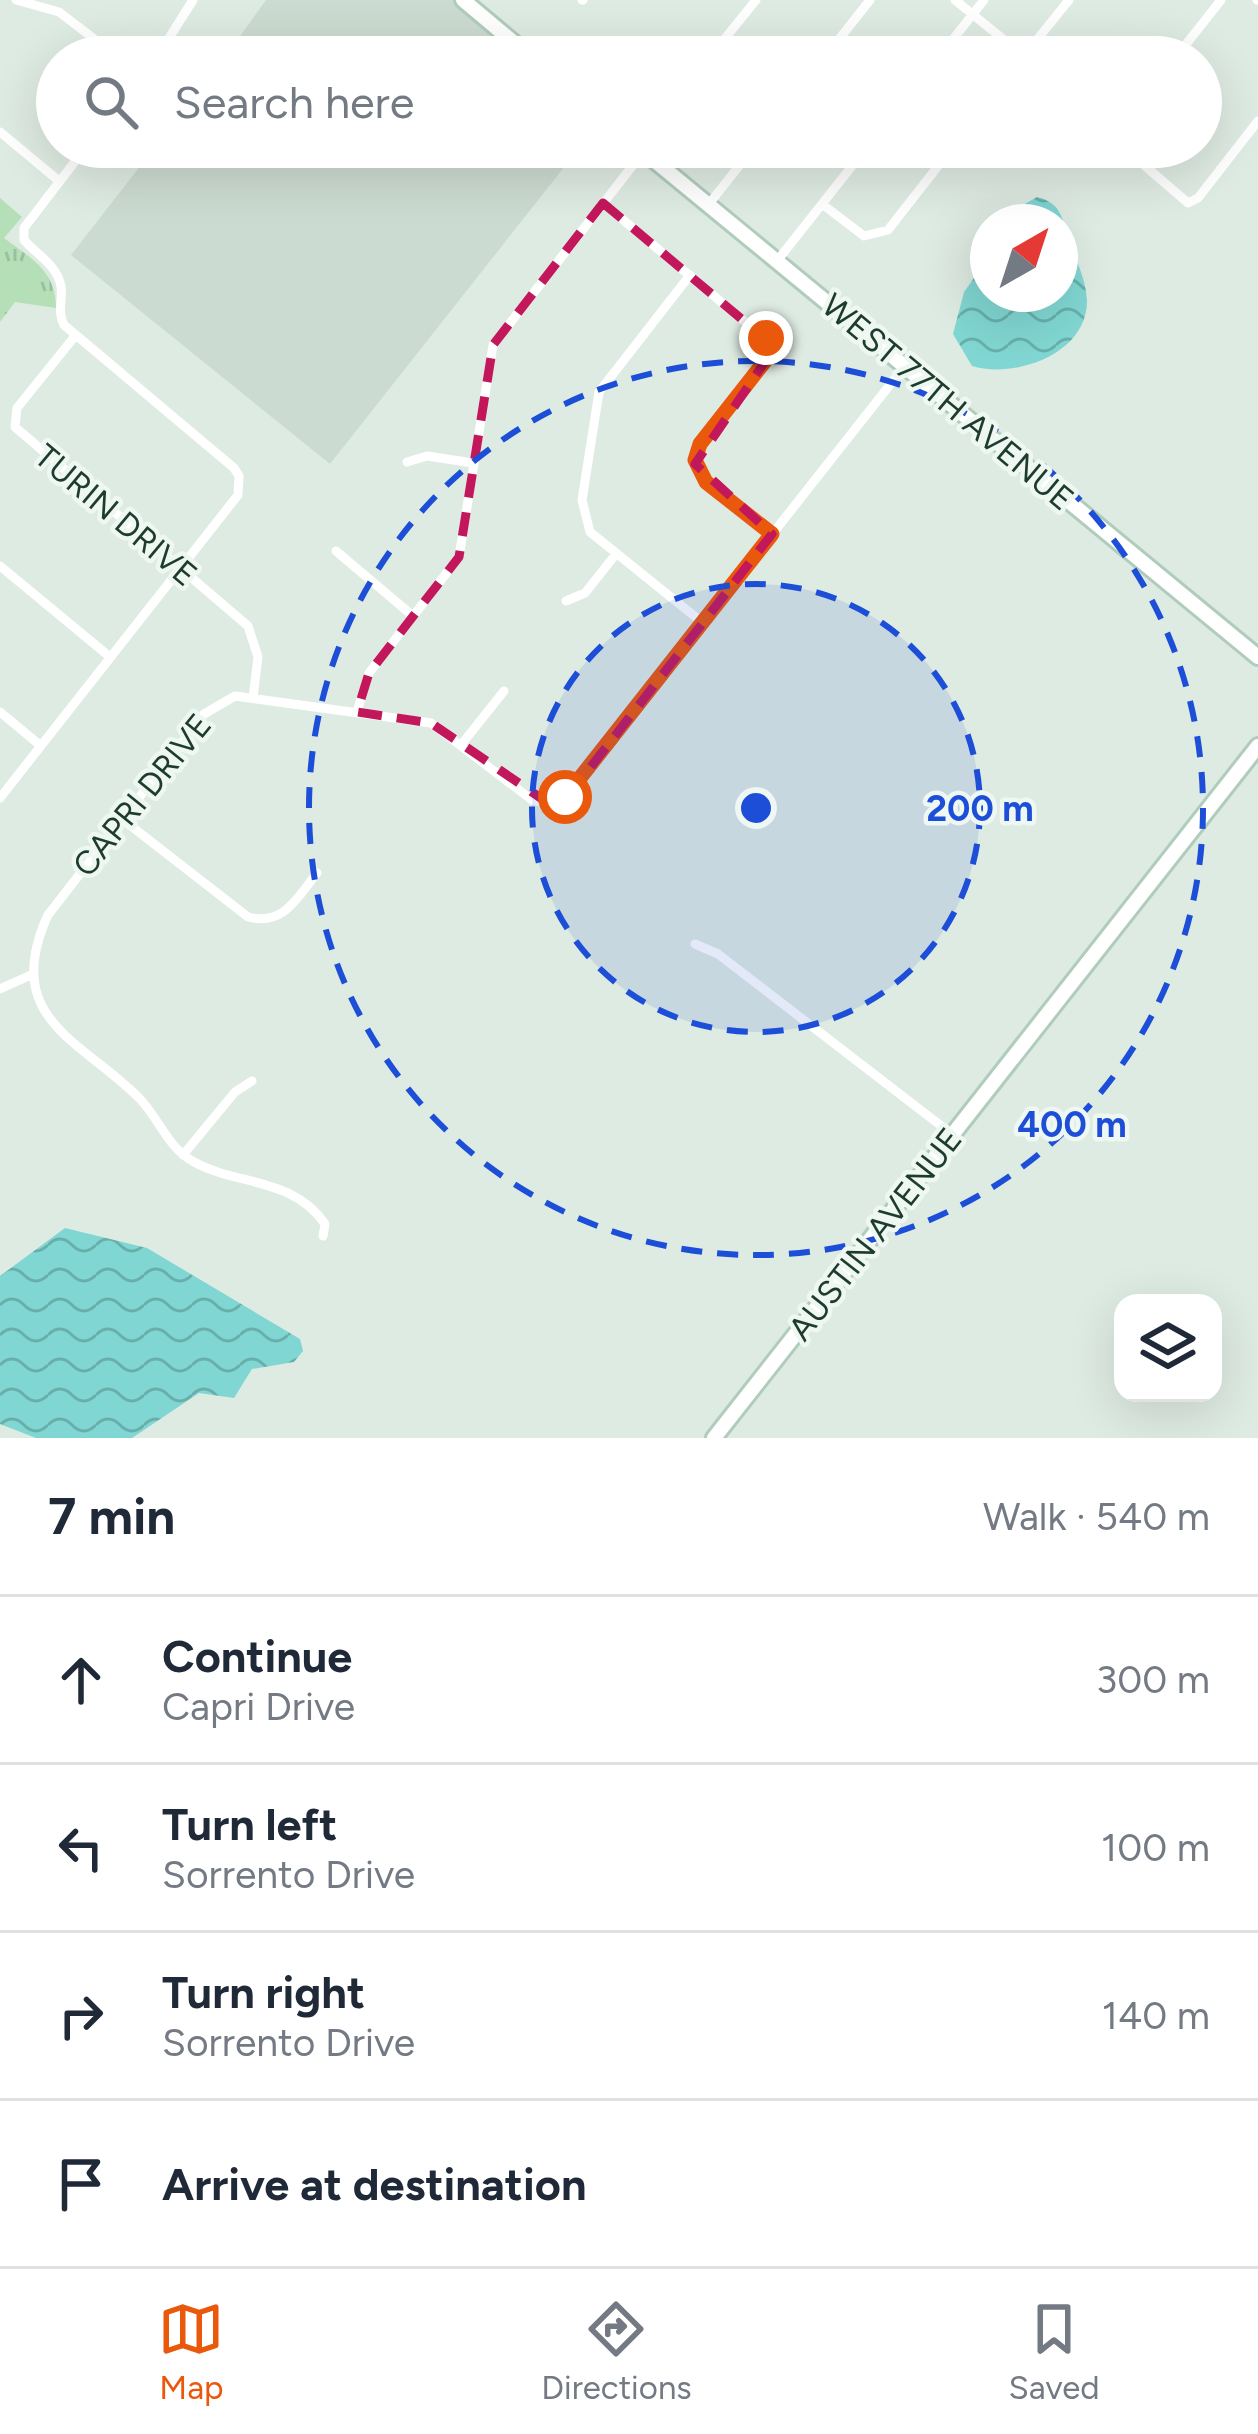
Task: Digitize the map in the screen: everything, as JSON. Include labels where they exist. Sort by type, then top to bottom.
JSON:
[{"type":"street","points":[[16,0],[59,12],[90,36]]},
{"type":"street","points":[[59,12],[68,0]]},
{"type":"street","points":[[170,36],[193,0]]},
{"type":"street","points":[[464,0],[506,36]]},
{"type":"street","points":[[727,36],[756,0]]},
{"type":"street","points":[[842,36],[870,0]]},
{"type":"street","points":[[955,0],[999,36]]},
{"type":"street","points":[[956,36],[984,0]]},
{"type":"street","points":[[1041,36],[1070,0]]},
{"type":"street","points":[[1193,36],[1221,0]]},
{"type":"street","points":[[1222,167],[1258,121]]},
{"type":"street","points":[[0,132],[36,162]]},
{"type":"street","points":[[43,168],[59,181]]},
{"type":"street","points":[[0,798],[238,495],[241,484],[234,468],[75,336],[59,316],[61,284],[55,269],[23,240],[24,228],[69,168]]},
{"type":"street","points":[[358,712],[369,673],[458,557],[493,345],[628,168]]},
{"type":"street","name":"WEST 77TH AVENUE","points":[[666,168],[1258,657]]},
{"type":"street","points":[[709,204],[737,168]]},
{"type":"street","points":[[777,261],[850,168]]},
{"type":"street","points":[[822,204],[864,236],[876,234],[888,230],[937,168]]},
{"type":"street","points":[[1147,168],[1188,203],[1198,198],[1221,168]]},
{"type":"street","points":[[603,203],[776,347],[700,444],[695,460],[706,482],[772,534]]},
{"type":"street","points":[[690,275],[606,381],[595,403],[582,511],[590,532],[704,623]]},
{"type":"street","name":"TURIN DRIVE","points":[[75,336],[17,408],[16,428],[248,626],[258,657],[253,698]]},
{"type":"street","name":"CAPRI DRIVE","points":[[33,974],[37,942],[48,915],[204,714],[225,699],[253,698],[431,723],[532,800],[565,797],[904,367]]},
{"type":"street","points":[[407,461],[427,456],[473,463]]},
{"type":"street","points":[[336,551],[413,616]]},
{"type":"street","points":[[566,601],[585,593],[616,554]]},
{"type":"street","points":[[0,566],[110,657]]},
{"type":"street","points":[[460,745],[504,691]]},
{"type":"street","points":[[0,712],[40,746]]},
{"type":"street","name":"AUSTIN AVENUE","points":[[714,1438],[1258,746]]},
{"type":"street","points":[[122,819],[248,917],[271,920],[282,915],[317,873]]},
{"type":"street","points":[[695,944],[718,954],[953,1135]]},
{"type":"street","points":[[0,989],[33,974],[54,1027],[140,1100],[183,1155],[217,1172],[272,1184],[299,1198],[325,1223],[323,1236]]},
{"type":"street","points":[[183,1155],[235,1092],[252,1081]]},
{"type":"highlighted area","points":[[603,203],[775,347],[695,464],[772,534],[572,791],[548,803],[431,723],[357,712],[369,673],[459,557],[493,345]]},
{"type":"shaded area","points":[[266,0],[454,0],[499,36],[240,36]]},
{"type":"shaded area","points":[[139,168],[563,168],[330,464],[71,255]]},
{"type":"green space","points":[[0,198],[22,217],[4,238],[47,275],[56,308],[15,302],[0,322]]},
{"type":"water","points":[[1037,197],[1052,204],[1025,204]]},
{"type":"water","points":[[1078,264],[1087,301],[1084,320],[1061,349],[1026,365],[989,369],[972,366],[953,334],[970,284],[970,312],[1078,312]]},
{"type":"water","points":[[65,1228],[147,1248],[300,1339],[303,1351],[294,1362],[252,1369],[234,1398],[199,1393],[132,1438],[36,1438],[0,1424],[0,1276]]},
{"type":"route","points":[[565,797],[772,534],[706,482],[695,460],[700,444],[776,347],[766,338]]}]
